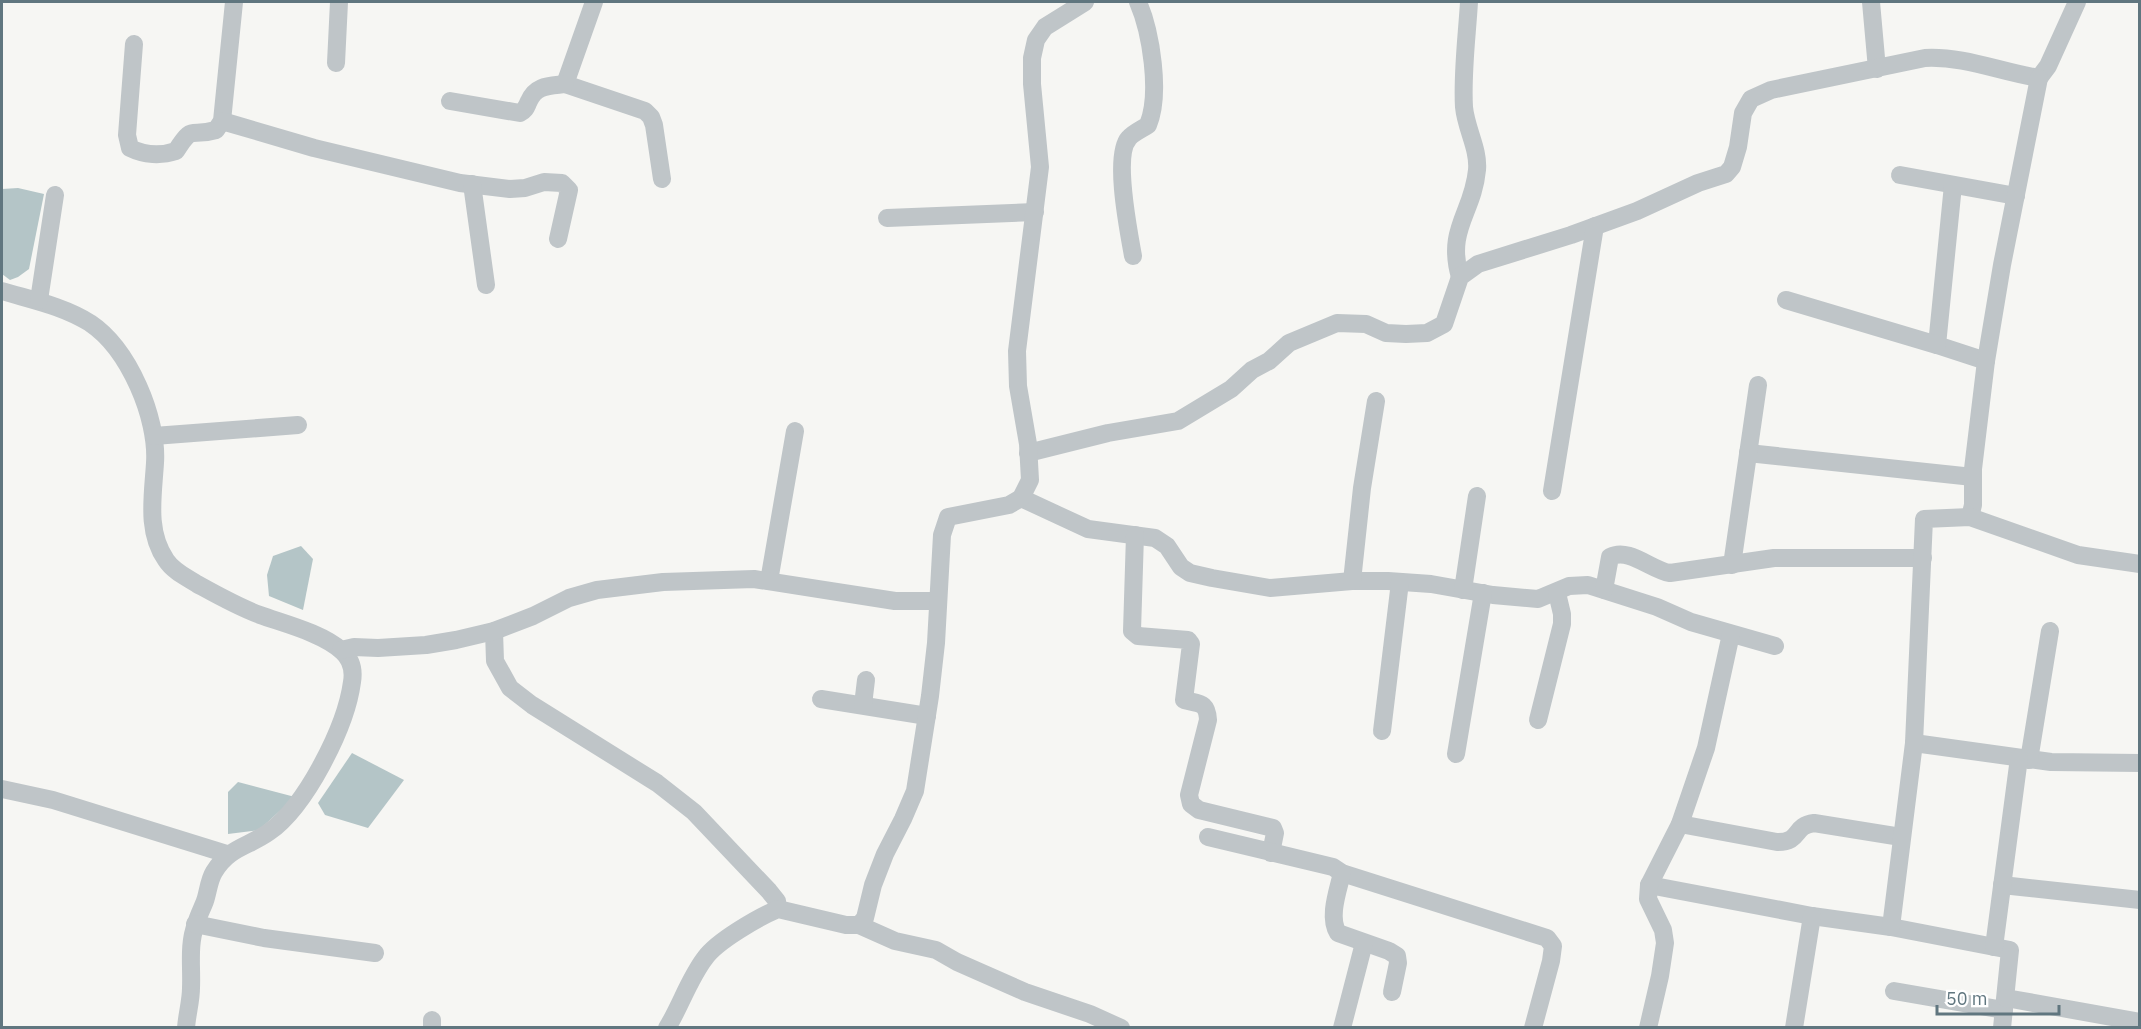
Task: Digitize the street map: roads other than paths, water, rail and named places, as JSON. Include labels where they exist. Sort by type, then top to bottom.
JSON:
[{"type":"street","points":[[134,44],[127,135],[130,148],[140,153],[167,154],[176,151],[185,136],[193,132],[206,133],[216,130],[222,121],[234,2]]},
{"type":"street","points":[[336,63],[339,2]]},
{"type":"street","points":[[565,84],[594,2]]},
{"type":"street","points":[[859,925],[865,918],[873,885],[885,854],[915,791],[936,643],[942,535],[948,516],[1009,505],[1021,498],[1030,480],[1018,386],[1017,351],[1040,167],[1032,84],[1032,58],[1036,40],[1045,27],[1085,2]]},
{"type":"street","points":[[1133,256],[1122,174],[1124,145],[1129,136],[1148,125],[1154,104],[1150,37],[1138,2]]},
{"type":"street","points":[[1028,453],[1108,433],[1178,421],[1231,388],[1252,370],[1269,361],[1289,343],[1337,323],[1366,324],[1386,333],[1427,333],[1444,324],[1460,276],[1455,261],[1455,246],[1474,187],[1477,169],[1476,155],[1467,127],[1464,106],[1469,2]]},
{"type":"street","points":[[1871,2],[1877,69]]},
{"type":"street","points":[[1970,516],[1973,505],[1973,477],[1986,362],[2039,78],[2048,66],[2077,2]]},
{"type":"street","points":[[1460,276],[1478,264],[1637,211],[1698,183],[1726,174],[1732,167],[1738,147],[1743,113],[1751,99],[1772,90],[1925,58],[1943,57],[1957,58],[2039,78]]},
{"type":"street","points":[[450,101],[520,113],[524,111],[537,90],[544,86],[565,84],[645,111],[651,117],[654,125],[662,179]]},
{"type":"street","points":[[222,121],[314,148],[472,184],[510,189],[525,188],[544,182],[562,183],[569,190],[558,239]]},
{"type":"street","points":[[1900,174],[2016,196]]},
{"type":"street","points":[[472,184],[486,285]]},
{"type":"street","points":[[1937,345],[1953,184]]},
{"type":"street","points":[[39,300],[55,195]]},
{"type":"street","points":[[887,218],[1035,212]]},
{"type":"street","points":[[1552,491],[1595,226]]},
{"type":"street","points":[[2,291],[62,308],[92,324],[113,344],[137,384],[149,414],[154,436],[155,461],[152,490],[154,530],[166,561],[178,573],[224,598],[302,630],[341,650],[350,661],[352,669],[353,680],[342,721],[331,747],[294,810],[267,834],[227,854],[213,874],[202,910],[195,924],[190,960],[191,989],[186,1028]]},
{"type":"street","points":[[1786,300],[1986,362]]},
{"type":"street","points":[[1732,565],[1758,385]]},
{"type":"street","points":[[1352,581],[1362,488],[1376,401]]},
{"type":"street","points":[[154,436],[297,425]]},
{"type":"street","points":[[769,581],[795,431]]},
{"type":"street","points":[[1748,453],[1973,477]]},
{"type":"street","points":[[1463,590],[1477,496]]},
{"type":"street","points":[[1021,498],[1088,529],[1155,538],[1167,546],[1181,567],[1190,573],[1212,578],[1270,588],[1352,581],[1400,582],[1431,584],[1538,599],[1569,586],[1588,585],[1657,607],[1691,622],[1775,646]]},
{"type":"street","points":[[1891,927],[1914,743],[1924,519],[1970,516],[2078,555],[2139,564]]},
{"type":"street","points":[[1135,535],[1132,631],[1138,636],[1188,640],[1191,644],[1184,700],[1204,705],[1208,710],[1208,720],[1189,795],[1191,804],[1199,810],[1273,828],[1275,833],[1271,853]]},
{"type":"street","points":[[1604,590],[1610,557],[1617,554],[1626,554],[1660,572],[1670,573],[1774,558],[1923,558]]},
{"type":"street","points":[[341,650],[354,647],[426,645],[494,631],[533,616],[569,598],[597,590],[663,582],[754,579],[895,601],[938,602]]},
{"type":"street","points":[[1382,731],[1400,582]]},
{"type":"street","points":[[1538,720],[1562,624],[1557,592]]},
{"type":"street","points":[[1456,754],[1484,593]]},
{"type":"street","points":[[494,631],[495,661],[510,688],[532,705],[648,777],[694,812],[769,891],[777,901],[778,909]]},
{"type":"street","points":[[1994,947],[2002,885],[2024,759],[2050,631]]},
{"type":"street","points":[[1648,1028],[1665,943],[1663,930],[1648,898],[1649,885],[1680,824],[1706,748],[1731,634]]},
{"type":"street","points":[[863,705],[866,680]]},
{"type":"street","points":[[821,699],[927,716]]},
{"type":"street","points":[[1914,743],[2051,762],[2139,763]]},
{"type":"street","points":[[2,789],[53,800],[227,854]]},
{"type":"street","points":[[1680,824],[1778,842],[1788,842],[1795,838],[1799,828],[1814,823],[1901,837]]},
{"type":"street","points":[[1208,837],[1333,867],[1342,873],[1526,929],[1551,940],[1553,946],[1551,961],[1533,1028]]},
{"type":"street","points":[[1342,873],[1333,916],[1334,926],[1338,933],[1397,956],[1398,963],[1392,992]]},
{"type":"street","points":[[1649,885],[2010,950],[2004,1012]]},
{"type":"street","points":[[2002,885],[2139,900]]},
{"type":"street","points":[[667,1028],[706,956],[741,929],[778,909],[846,925],[859,925],[895,941],[936,951],[1025,992],[1090,1014],[1119,1027]]},
{"type":"street","points":[[1794,1028],[1812,916]]},
{"type":"street","points":[[195,924],[264,938],[375,953]]},
{"type":"street","points":[[1342,1028],[1364,943]]},
{"type":"street","points":[[1894,991],[2004,1012],[2139,1022]]}]
